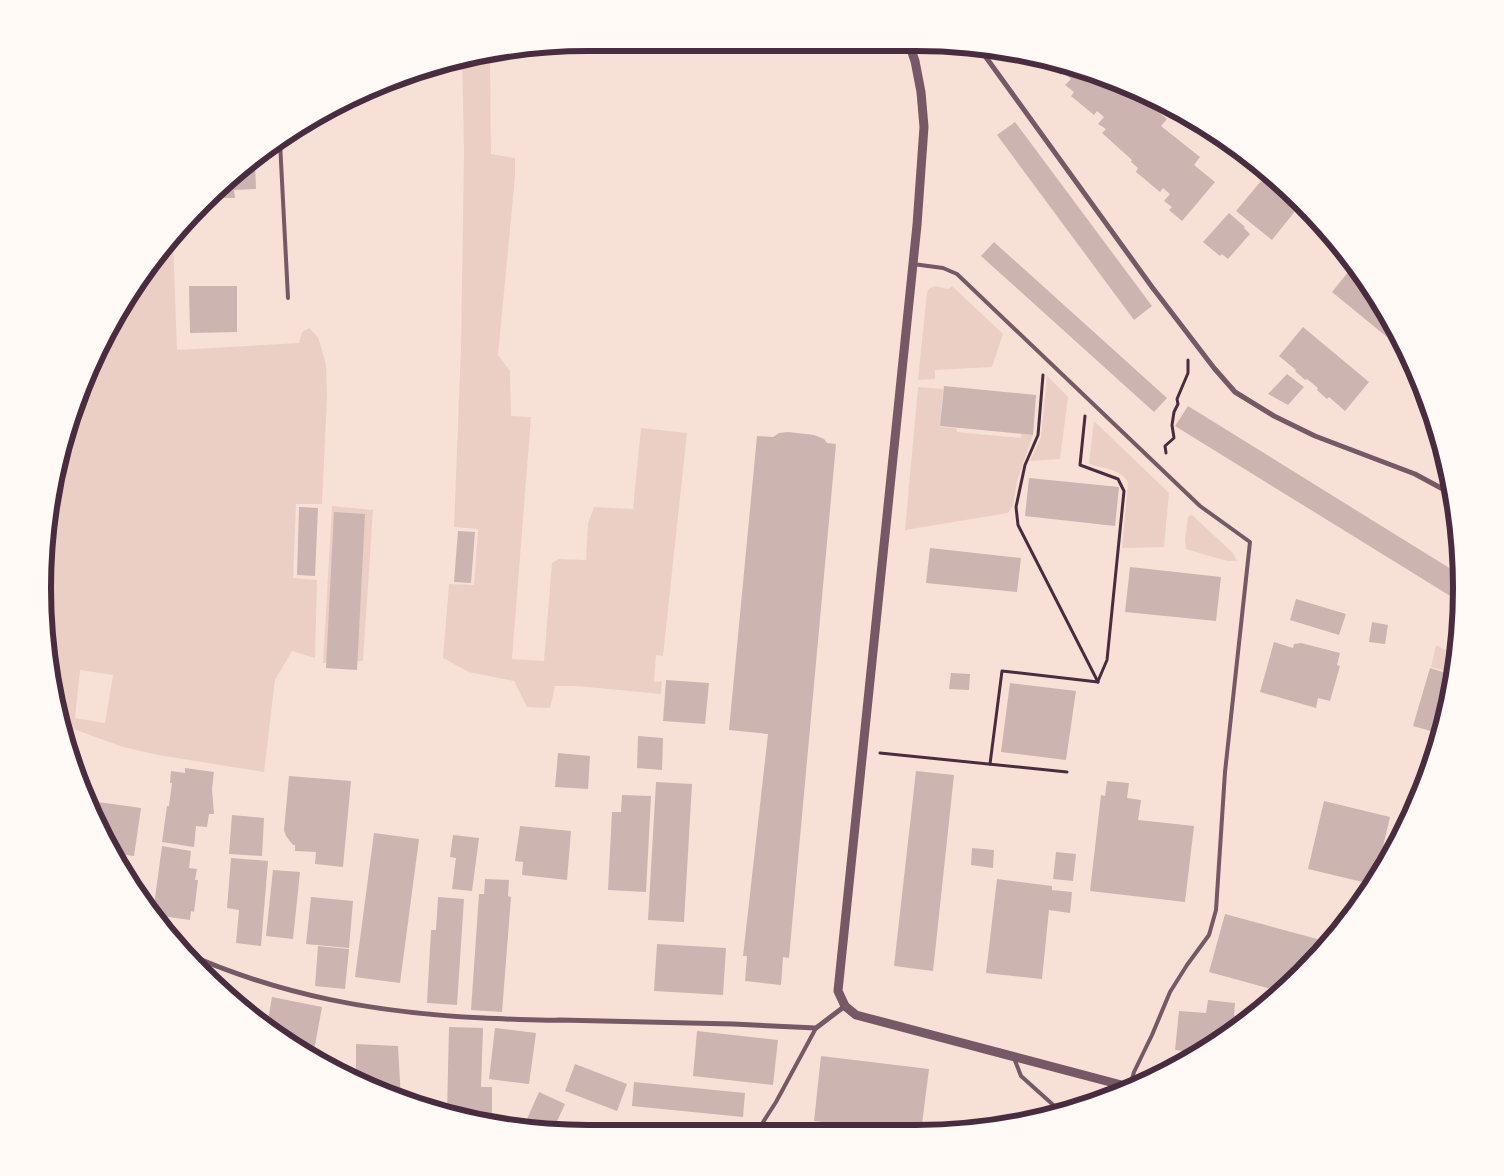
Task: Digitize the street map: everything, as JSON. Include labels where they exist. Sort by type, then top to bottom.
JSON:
[{"type":"street","points":[[911,51],[915,61],[921,92],[924,126],[914,264],[838,991],[845,1006],[856,1015],[1120,1084]]},
{"type":"street","points":[[985,56],[1152,287],[1214,368],[1235,392],[1274,416],[1315,436],[1415,474],[1443,489]]},
{"type":"street","points":[[201,960],[289,991],[368,1008],[434,1016],[540,1021],[733,1024],[816,1028],[845,1006]]},
{"type":"lane","points":[[280,149],[288,298]]},
{"type":"lane","points":[[914,264],[944,268],[957,274],[1200,506],[1250,542],[1225,772],[1216,910],[1209,936],[1170,992],[1132,1079]]},
{"type":"lane","points":[[761,1125],[776,1102],[816,1028]]},
{"type":"lane","points":[[1013,1056],[1021,1076],[1055,1106]]},
{"type":"path","points":[[1167,475],[1165,446],[1174,438],[1172,425],[1174,412],[1178,404],[1177,398],[1188,373],[1188,334]]},
{"type":"path","points":[[1045,358],[1038,435],[1025,465],[1016,506],[1018,525],[1098,682]]},
{"type":"path","points":[[1087,399],[1080,465],[1118,479],[1124,491],[1107,660],[1098,682]]},
{"type":"path","points":[[990,764],[1002,671],[1098,682]]},
{"type":"path","points":[[877,752],[1067,772]]},
{"type":"shaded area","points":[[490,61],[491,154],[515,158],[515,177],[498,355],[510,371],[511,416],[531,417],[512,659],[544,661],[552,563],[559,559],[586,560],[588,524],[594,507],[633,509],[641,428],[687,433],[663,656],[656,655],[654,682],[662,681],[661,694],[577,686],[555,686],[550,708],[527,707],[514,681],[469,672],[443,658],[449,584],[474,585],[478,529],[454,527],[461,348],[464,151],[462,67]]},
{"type":"shaded area","points":[[173,247],[177,350],[299,343],[302,332],[309,328],[318,337],[326,364],[327,397],[322,504],[296,504],[293,578],[317,580],[315,658],[292,651],[275,680],[264,772],[158,755],[123,747],[70,728],[56,658],[51,588],[52,553],[62,483],[70,451],[78,431],[79,417],[92,383],[123,320]],"holes":[[[80,670],[113,675],[105,723],[75,718]]]},
{"type":"shaded area","points":[[936,286],[948,289],[952,286],[1003,334],[992,367],[935,370],[935,379],[918,380],[927,292],[930,288]]},
{"type":"shaded area","points":[[1047,376],[1068,397],[1060,459],[1030,461],[1041,437]]},
{"type":"shaded area","points":[[918,387],[943,389],[940,427],[956,428],[957,432],[1021,438],[1022,434],[1033,435],[1017,481],[1013,506],[1008,513],[905,530]]},
{"type":"shaded area","points":[[1094,421],[1169,493],[1164,547],[1122,548],[1128,483],[1118,472],[1089,463]]},
{"type":"shaded area","points":[[332,506],[373,510],[363,661],[323,663]]},
{"type":"shaded area","points":[[1192,515],[1233,553],[1237,561],[1227,561],[1186,549],[1185,539],[1188,517]]},
{"type":"shaded area","points":[[1436,645],[1449,652],[1446,671],[1431,667]]},
{"type":"building","points":[[1064,73],[1121,92],[1152,106],[1167,119],[1161,126],[1200,157],[1194,165],[1215,182],[1182,221],[1169,210],[1172,207],[1164,201],[1170,194],[1163,188],[1160,192],[1136,172],[1138,168],[1131,162],[1132,160],[1102,133],[1106,129],[1098,124],[1104,117],[1097,111],[1094,115],[1071,96],[1074,92],[1065,85],[1071,79]]},
{"type":"building","points":[[1015,122],[1152,306],[1134,320],[997,135]]},
{"type":"building","points":[[255,167],[256,189],[234,190],[235,198],[219,198]]},
{"type":"building","points":[[1264,179],[1270,184],[1296,210],[1272,240],[1236,211]]},
{"type":"building","points":[[1229,213],[1250,234],[1228,259],[1222,254],[1220,256],[1203,242]]},
{"type":"building","points":[[994,242],[1167,398],[1154,412],[981,256]]},
{"type":"building","points":[[1349,271],[1381,320],[1392,341],[1332,292]]},
{"type":"building","points":[[189,286],[237,286],[237,332],[190,333]]},
{"type":"building","points":[[1303,327],[1369,382],[1345,411],[1329,397],[1327,399],[1317,390],[1318,388],[1307,379],[1305,380],[1279,356]]},
{"type":"building","points":[[1287,374],[1304,387],[1288,405],[1268,394]]},
{"type":"building","points":[[944,386],[1036,395],[1033,435],[940,426]]},
{"type":"building","points":[[1188,406],[1452,570],[1453,598],[1175,426]]},
{"type":"building","points":[[788,432],[814,435],[824,439],[827,443],[836,444],[789,958],[783,957],[781,985],[745,981],[747,956],[743,956],[768,734],[729,730],[757,436],[773,437],[779,433]]},
{"type":"building","points":[[1029,478],[1119,487],[1115,526],[1025,516]]},
{"type":"building","points":[[299,507],[318,508],[315,576],[297,575]]},
{"type":"building","points":[[334,512],[365,514],[357,670],[326,668]]},
{"type":"building","points":[[458,531],[475,532],[471,583],[454,582]]},
{"type":"building","points":[[930,548],[1021,558],[1017,592],[926,583]]},
{"type":"building","points":[[1130,567],[1221,577],[1216,621],[1125,612]]},
{"type":"building","points":[[1296,599],[1346,614],[1339,635],[1290,620]]},
{"type":"building","points":[[1372,622],[1388,625],[1385,644],[1369,642]]},
{"type":"building","points":[[1274,642],[1293,648],[1294,644],[1301,643],[1340,653],[1337,665],[1340,666],[1330,701],[1318,698],[1316,708],[1260,692]]},
{"type":"building","points":[[1430,668],[1445,673],[1433,732],[1413,726]]},
{"type":"building","points":[[951,673],[970,674],[969,690],[949,689]]},
{"type":"building","points":[[666,680],[709,683],[705,724],[663,721]]},
{"type":"building","points":[[1010,683],[1076,691],[1066,760],[1001,752]]},
{"type":"building","points":[[638,736],[663,738],[662,770],[637,768]]},
{"type":"building","points":[[558,753],[590,756],[588,789],[555,787]]},
{"type":"building","points":[[185,768],[214,772],[212,789],[214,814],[209,814],[207,827],[196,826],[194,847],[162,842],[172,783],[170,783],[171,771],[185,773]]},
{"type":"building","points":[[916,771],[954,775],[933,971],[894,966]]},
{"type":"building","points":[[289,776],[351,781],[343,867],[315,864],[316,852],[295,851],[295,845],[286,836],[284,830]]},
{"type":"building","points":[[1107,781],[1129,783],[1127,798],[1141,800],[1138,820],[1194,826],[1185,902],[1090,891],[1101,795],[1105,796]]},
{"type":"building","points":[[656,782],[692,784],[684,922],[648,920]]},
{"type":"building","points":[[622,795],[651,796],[646,892],[608,890],[612,812],[621,812]]},
{"type":"building","points":[[1324,801],[1390,817],[1381,857],[1364,882],[1308,869]]},
{"type":"building","points":[[98,802],[141,808],[134,856],[122,854],[98,805]]},
{"type":"building","points":[[232,815],[264,818],[262,856],[229,854]]},
{"type":"building","points":[[520,826],[571,831],[567,880],[522,875],[523,862],[515,861]]},
{"type":"building","points":[[374,833],[419,839],[400,983],[355,977]]},
{"type":"building","points":[[453,835],[479,838],[472,891],[452,889],[456,858],[450,857]]},
{"type":"building","points":[[162,846],[191,851],[189,868],[197,869],[195,880],[198,880],[194,912],[191,911],[190,920],[163,916],[154,904]]},
{"type":"building","points":[[972,848],[994,850],[993,868],[971,865]]},
{"type":"building","points":[[1056,852],[1076,854],[1073,881],[1053,879]]},
{"type":"building","points":[[231,858],[268,861],[261,946],[236,943],[239,910],[227,908]]},
{"type":"building","points":[[273,870],[300,872],[293,939],[266,936]]},
{"type":"building","points":[[485,879],[509,880],[508,896],[511,897],[502,1012],[471,1010],[479,894],[484,894]]},
{"type":"building","points":[[997,879],[1052,886],[1052,890],[1072,892],[1070,913],[1049,910],[1042,979],[986,973]]},
{"type":"building","points":[[311,897],[353,901],[349,948],[306,944]]},
{"type":"building","points":[[438,897],[464,899],[457,1005],[427,1003],[431,930],[436,930]]},
{"type":"building","points":[[1225,914],[1321,940],[1273,989],[1209,972]]},
{"type":"building","points":[[657,944],[726,948],[723,995],[654,991]]},
{"type":"building","points":[[318,946],[349,949],[345,989],[315,986]]},
{"type":"building","points":[[272,997],[322,1007],[314,1049],[290,1034],[268,1019]]},
{"type":"building","points":[[1208,1000],[1235,1003],[1234,1016],[1239,1017],[1187,1051],[1175,1050],[1179,1011],[1206,1013]]},
{"type":"building","points":[[449,1027],[483,1028],[481,1087],[492,1087],[492,1116],[447,1105]]},
{"type":"building","points":[[495,1028],[536,1033],[529,1084],[489,1079]]},
{"type":"building","points":[[697,1031],[778,1040],[773,1085],[693,1076]]},
{"type":"building","points":[[356,1044],[398,1046],[401,1091],[356,1071]]},
{"type":"building","points":[[821,1056],[929,1069],[922,1125],[849,1125],[814,1121]]},
{"type":"building","points":[[575,1064],[627,1084],[617,1111],[565,1091]]},
{"type":"building","points":[[634,1082],[745,1093],[743,1117],[632,1106]]},
{"type":"building","points":[[539,1092],[565,1104],[556,1124],[534,1122],[527,1119]]}]
